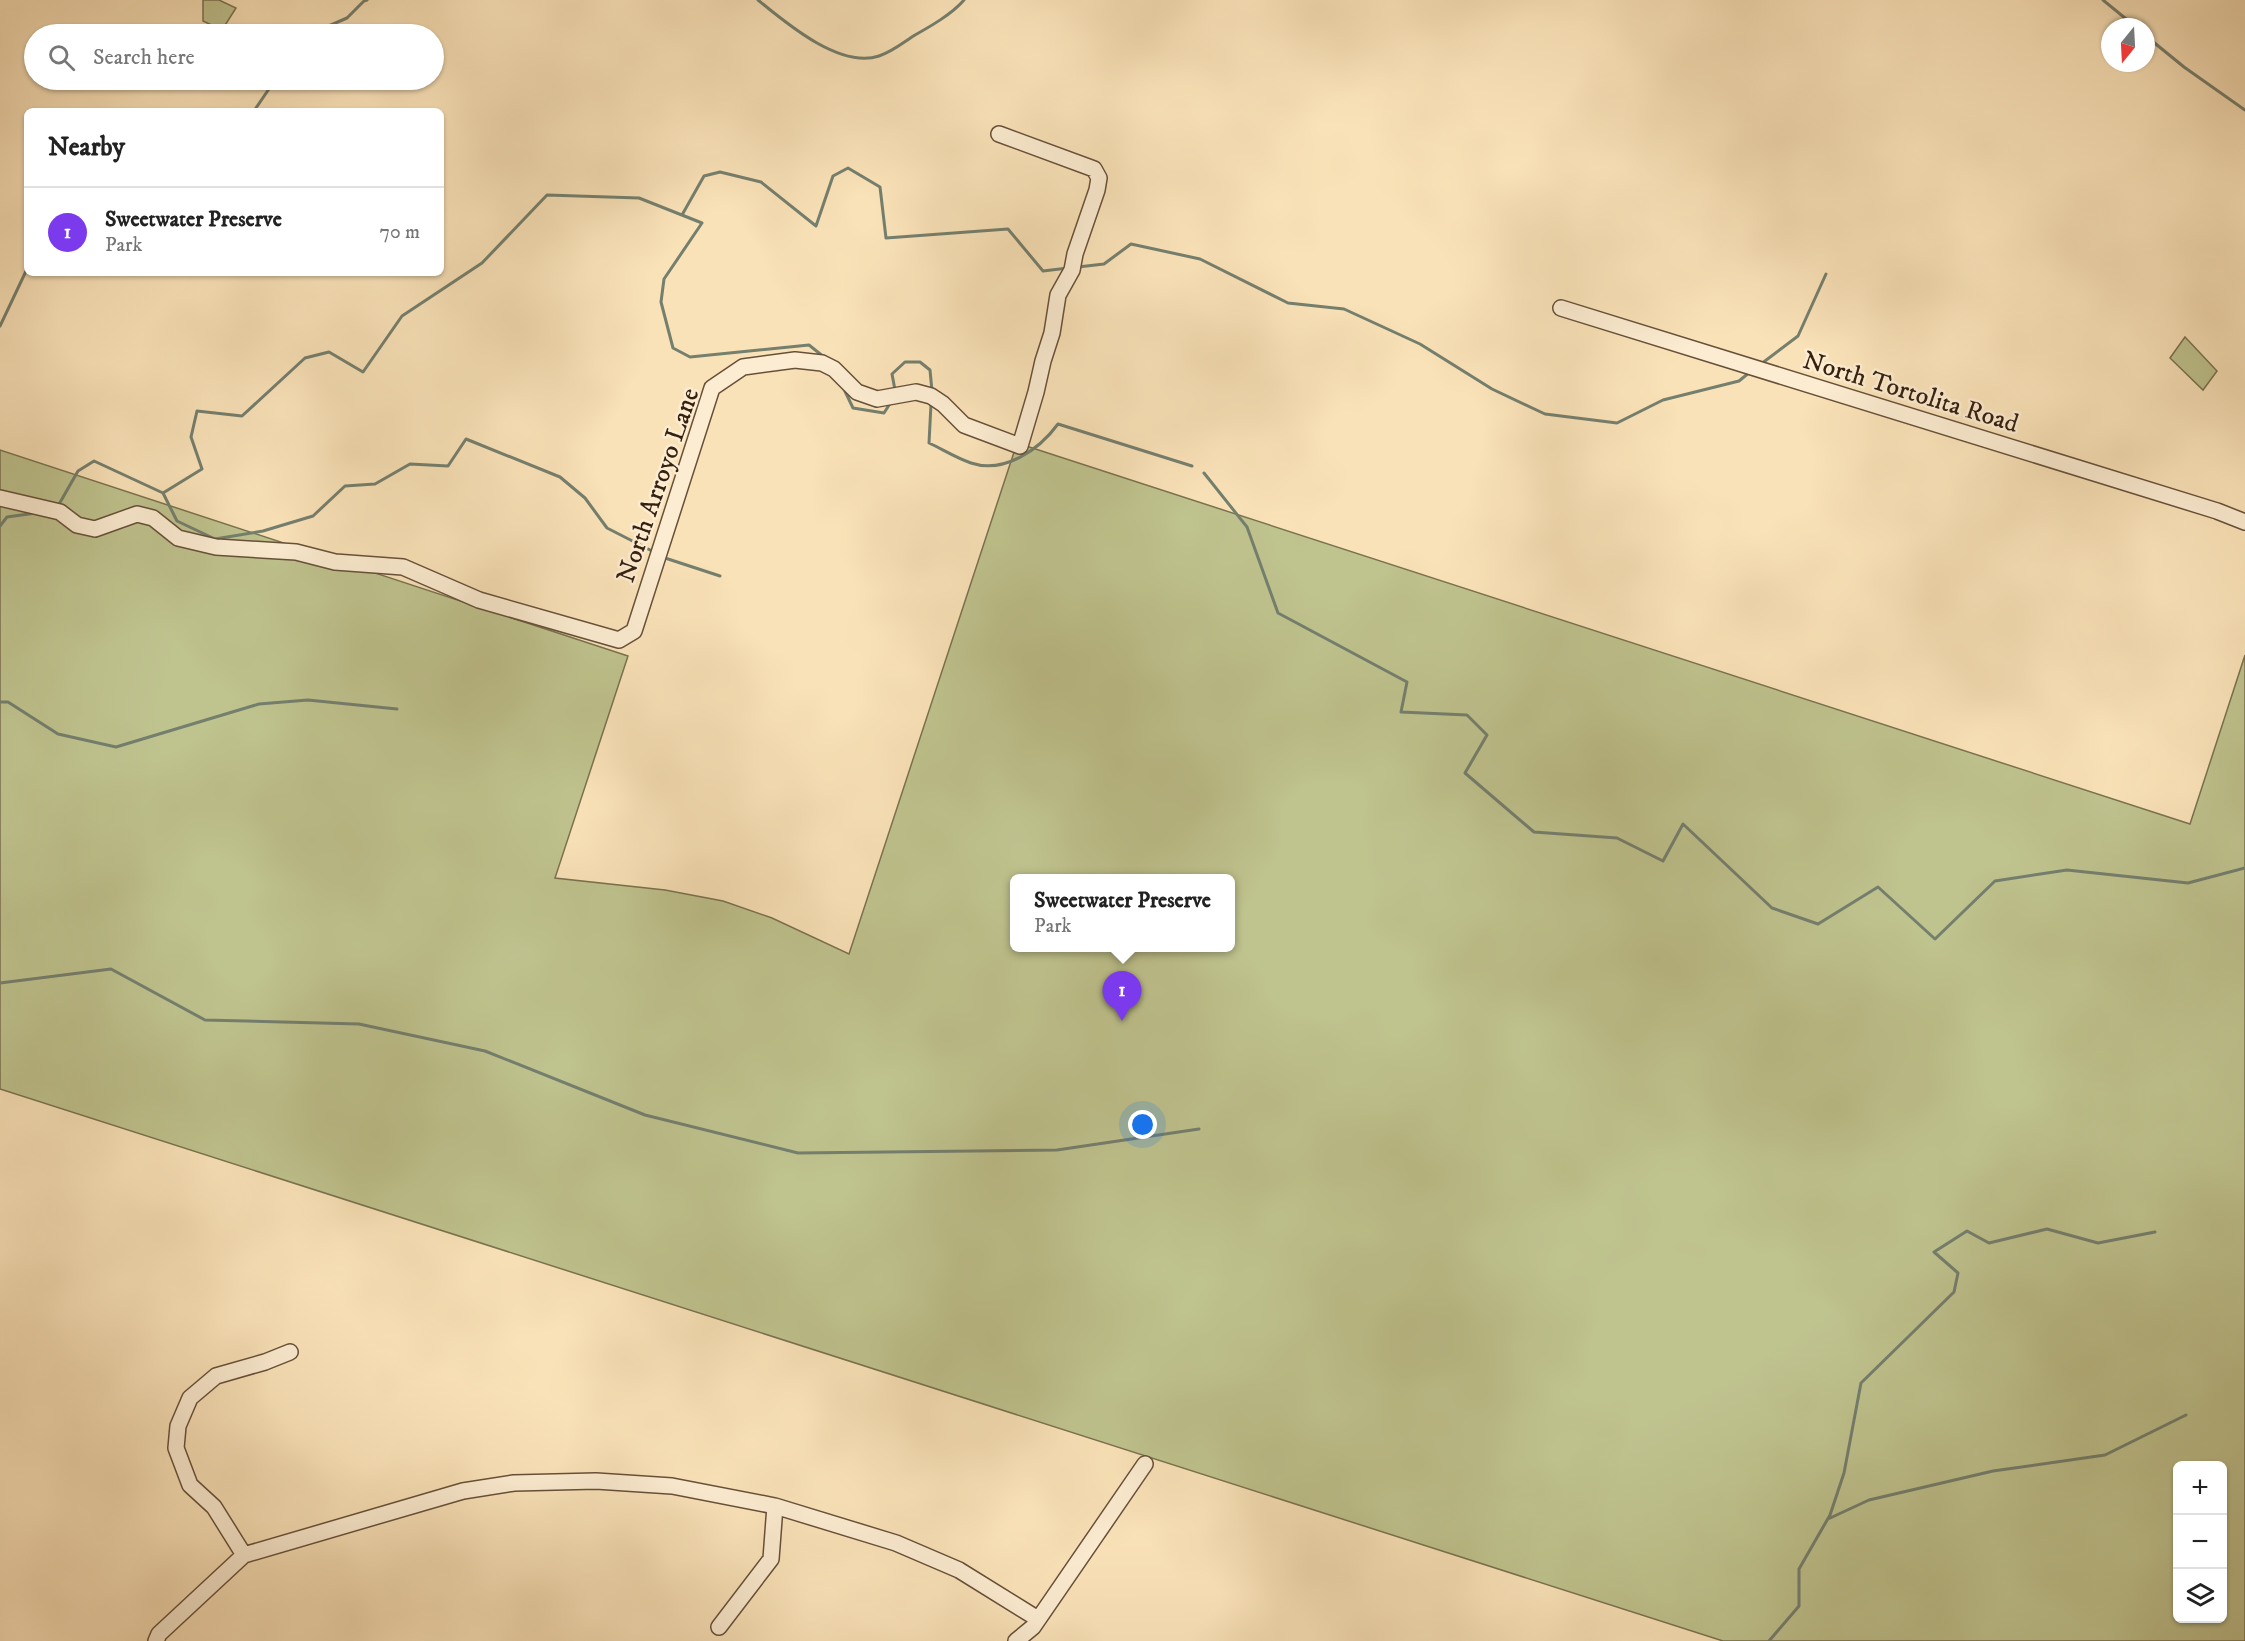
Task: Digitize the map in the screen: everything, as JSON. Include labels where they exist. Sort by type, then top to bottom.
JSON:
[{"type":"street","name":"North Arroyo Lane","points":[[0,498],[60,512],[77,525],[95,529],[137,514],[153,518],[178,538],[216,547],[296,552],[335,562],[403,567],[479,600],[619,640],[634,631],[711,388],[743,367],[795,360],[822,363],[834,369],[857,392],[877,399],[916,392],[931,396],[943,404],[964,425],[1020,446],[1036,392],[1042,361],[1052,333],[1058,295],[1072,270],[1099,178],[1094,169],[999,134]]},
{"type":"street","name":"North Tortolita Road","points":[[1561,308],[2206,507],[2245,522]]},
{"type":"street","points":[[244,1555],[214,1507],[190,1485],[176,1448],[178,1426],[190,1398],[216,1376],[290,1352]]},
{"type":"street","points":[[1016,1641],[1035,1629],[1145,1464]]},
{"type":"street","points":[[156,1641],[159,1634],[244,1555],[463,1491],[514,1483],[596,1481],[672,1486],[775,1506],[896,1543],[949,1566],[1035,1629]]},
{"type":"street","points":[[719,1627],[771,1559],[775,1506]]},
{"type":"green space","points":[[203,0],[219,0],[236,8],[226,24],[209,24],[203,21]]},
{"type":"green space","points":[[2185,337],[2217,371],[2203,390],[2170,358]]},
{"type":"green space","points":[[1017,443],[2190,824],[2245,655],[2245,1641],[1723,1641],[0,1089],[0,450],[628,656],[555,878],[665,890],[723,901],[772,918],[849,954]]},
{"type":"waterway","points":[[333,24],[347,18],[367,0]]},
{"type":"waterway","points":[[758,0],[814,42],[848,56],[864,58],[879,56],[893,49],[941,19],[964,0]]},
{"type":"waterway","points":[[2103,0],[2125,18]]},
{"type":"waterway","points":[[2155,43],[2245,110]]},
{"type":"waterway","points":[[256,108],[268,90]]},
{"type":"waterway","points":[[682,215],[704,176],[720,172],[761,182],[816,226],[833,176],[848,168],[880,187],[886,238],[1008,229],[1043,271],[1068,268]]},
{"type":"waterway","points":[[58,506],[78,471],[94,461],[163,493],[202,469],[191,437],[197,411],[242,416],[305,358],[329,352],[363,372],[402,316],[482,263],[547,195],[639,198],[702,223],[664,279],[661,302],[673,348],[690,357],[809,345],[824,357]]},
{"type":"waterway","points":[[1078,267],[1104,264],[1131,244],[1200,259],[1288,303],[1344,309],[1420,344],[1492,389],[1545,414],[1617,423],[1663,400],[1739,381],[1750,372]]},
{"type":"waterway","points":[[1761,364],[1798,336],[1826,274]]},
{"type":"waterway","points":[[0,326],[24,275]]},
{"type":"waterway","points":[[895,390],[892,374],[905,362],[920,362],[930,370],[932,391]]},
{"type":"waterway","points":[[843,387],[853,408],[884,413],[891,402]]},
{"type":"waterway","points":[[931,404],[929,443],[971,463],[983,466],[1008,462],[1031,451],[1058,424],[1192,466]]},
{"type":"waterway","points":[[163,493],[177,521],[215,539],[263,531],[313,516],[345,486],[375,484],[410,464],[448,466],[466,439],[560,477],[585,498],[607,528],[654,552]]},
{"type":"waterway","points":[[1204,473],[1247,527],[1278,613],[1407,682],[1401,712],[1467,715],[1487,735],[1465,773],[1534,832],[1617,838],[1663,861],[1683,824],[1772,908],[1818,924],[1878,887],[1935,939],[1995,881],[2067,870],[2188,883],[2245,868]]},
{"type":"waterway","points":[[0,526],[7,517],[36,513]]},
{"type":"waterway","points":[[662,557],[720,576]]},
{"type":"waterway","points":[[0,702],[8,702],[58,734],[116,747],[259,704],[308,700],[397,709]]},
{"type":"waterway","points":[[0,983],[111,969],[205,1020],[359,1024],[485,1051],[645,1115],[798,1153],[1057,1150],[1199,1129]]},
{"type":"waterway","points":[[1769,1641],[1799,1606],[1799,1569],[1830,1515],[1844,1473],[1861,1383],[1954,1292],[1958,1273],[1934,1252],[1967,1231],[1989,1243],[2047,1229],[2098,1243],[2155,1232]]},
{"type":"waterway","points":[[1828,1519],[1869,1500],[1993,1471],[2105,1455],[2186,1415]]},
{"type":"place","name":"Sweetwater Preserve","points":[[1122,1021]]}]
